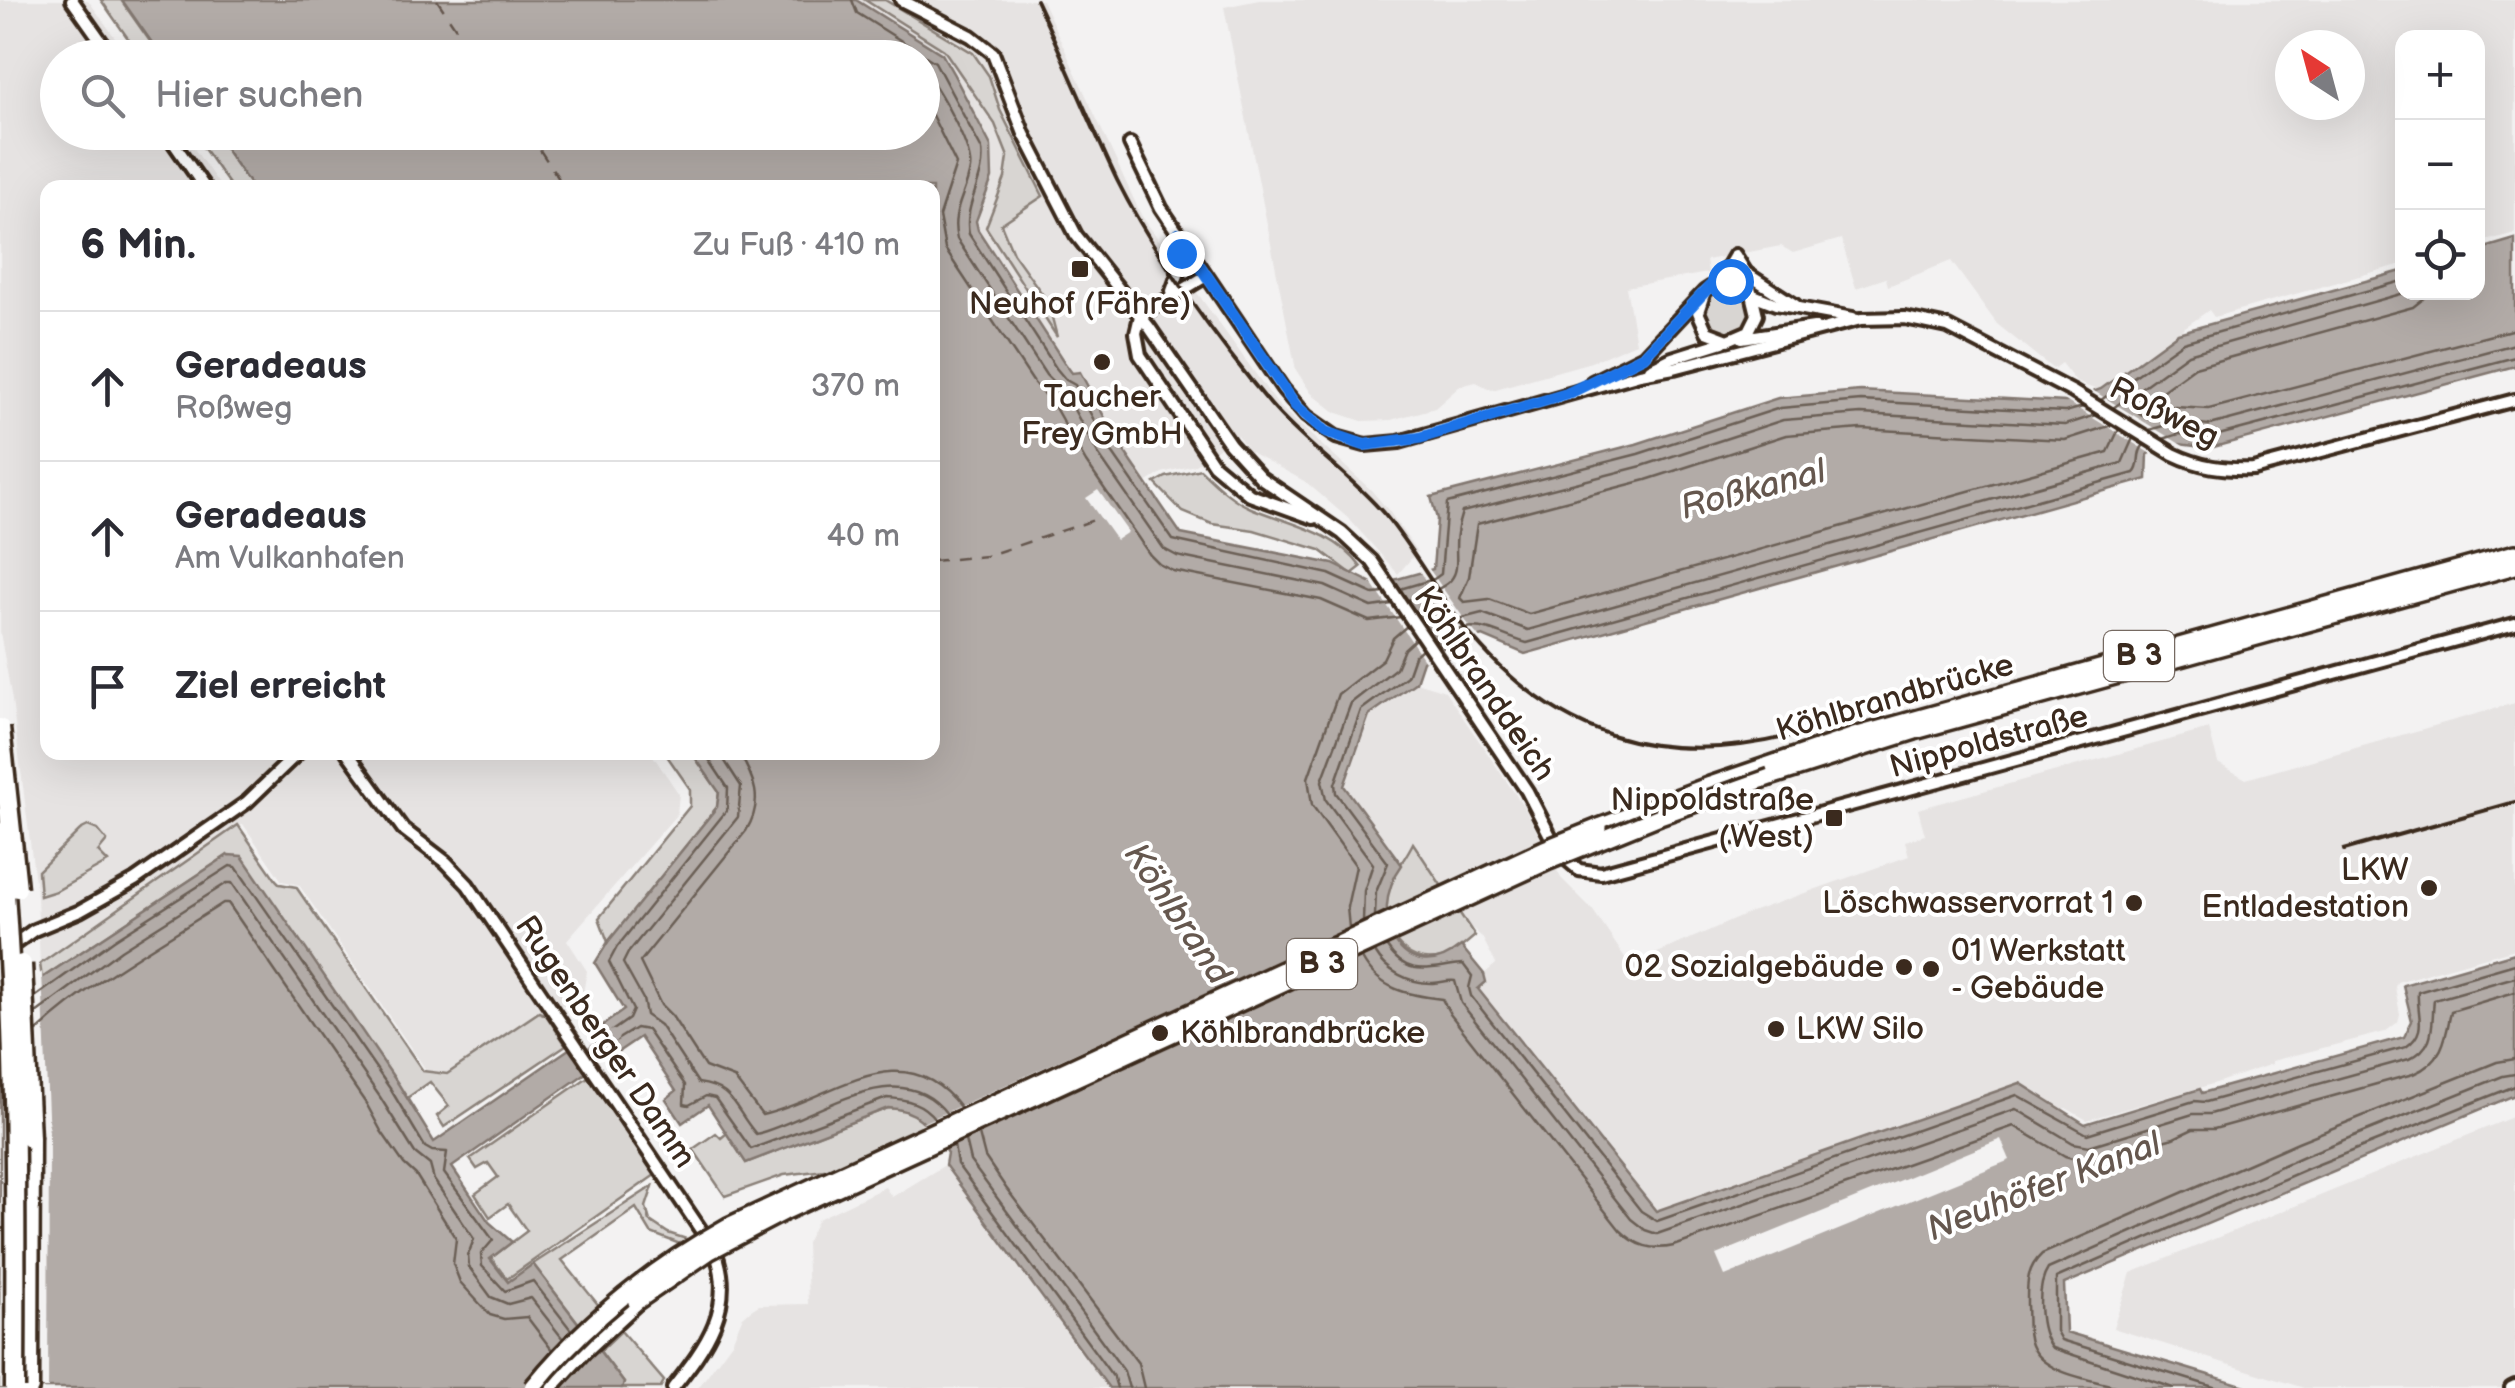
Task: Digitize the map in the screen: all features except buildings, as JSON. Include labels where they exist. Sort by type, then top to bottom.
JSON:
[{"type":"highway","points":[[0,728],[10,803],[26,1016],[30,1138],[29,1388]]},
{"type":"highway","points":[[0,832],[11,974],[16,1138],[15,1388]]},
{"type":"main road","name":"Köhlbrandbrücke","points":[[532,1388],[616,1302],[679,1255],[728,1226],[1544,849],[1710,784],[1868,732],[2515,553]]},
{"type":"main road","name":"Köhlbrandbrücke","points":[[549,1388],[644,1295],[759,1224],[1590,844],[1854,748],[2515,566]]},
{"type":"street","points":[[72,0],[100,40]]},
{"type":"street","name":"Köhlbranddeich","points":[[901,0],[971,36],[992,53],[1010,103],[1069,224],[1240,457],[1262,478],[1358,545],[1526,791],[1554,847],[1579,870],[1592,874]]},
{"type":"street","name":"Roßweg","points":[[1130,144],[1178,234],[1296,406],[1320,428],[1349,442],[1380,446],[1409,440],[1640,374],[1861,319]]},
{"type":"street","points":[[179,150],[199,180]]},
{"type":"street","points":[[1169,296],[1179,280],[1181,267],[1178,234]]},
{"type":"street","name":"Roßweg","points":[[1567,394],[1644,356],[1718,282],[1734,255],[1746,272],[1800,309]]},
{"type":"street","points":[[1705,291],[1698,306],[1700,323],[1714,337],[1735,339],[1747,333],[1757,308],[1746,272]]},
{"type":"street","points":[[1140,316],[1206,276]]},
{"type":"street","name":"Roßweg","points":[[1718,282],[1738,282],[1751,293],[1800,309],[1861,319],[1905,318],[1948,328],[2073,392],[2173,454],[2202,466],[2253,469],[2515,400]]},
{"type":"street","name":"Köhlbranddeich","points":[[1140,316],[1136,334],[1140,355],[1214,464],[1250,495],[1329,524]]},
{"type":"street","name":"Roßweg","points":[[1640,374],[1672,358],[1735,339],[1798,327],[1832,326]]},
{"type":"street","name":"Nippoldstraße","points":[[1592,874],[2515,624]]},
{"type":"street","points":[[0,956],[34,930],[80,911],[135,880],[256,795],[291,760]]},
{"type":"street","name":"Rugenberger Damm","points":[[353,760],[403,829],[446,862],[468,885],[706,1235],[722,1268],[721,1312],[710,1336],[673,1388]]},
{"type":"shaded area","points":[[0,0],[88,0],[117,40],[40,40],[40,150],[195,150],[216,180],[40,180],[40,760],[656,760],[679,794],[677,814],[567,940],[587,971],[583,993],[546,1015],[534,1014],[447,1074],[426,1070],[299,885],[282,881],[243,824],[40,964],[37,897],[0,632]]},
{"type":"shaded area","points":[[101,0],[121,0],[149,40],[129,40]]},
{"type":"shaded area","points":[[856,0],[1042,0],[1141,215],[1278,405],[1389,511],[1417,552],[1398,574],[1350,520],[1306,482],[1249,451],[1237,435],[1195,465],[1162,473],[1146,483],[1118,442],[1080,372],[1073,373],[1064,362],[978,230],[979,212],[954,75],[940,54],[940,40],[919,40]]},
{"type":"shaded area","points":[[865,0],[885,0],[973,53],[989,76],[1000,110],[1043,196],[1001,224],[1013,253],[1048,302],[1057,337],[986,227],[1005,178],[1008,157],[995,124],[940,47],[940,40],[928,40]]},
{"type":"shaded area","points":[[1259,0],[2515,0],[2515,233],[2485,241],[2485,30],[2395,30],[2395,266],[2214,317],[2209,310],[2097,390],[2076,382],[2061,363],[2053,369],[1997,324],[1951,261],[1888,286],[1886,278],[1856,288],[1841,239],[1793,253],[1781,246],[1706,260],[1708,273],[1626,287],[1636,343],[1591,362],[1492,390],[1476,382],[1460,386],[1435,408],[1391,420],[1362,421],[1335,412],[1311,393],[1296,370],[1224,7]]},
{"type":"shaded area","points":[[205,150],[226,150],[247,180],[226,180]]},
{"type":"shaded area","points":[[1728,288],[1743,295],[1750,310],[1743,325],[1728,332],[1713,325],[1706,310],[1713,295]]},
{"type":"shaded area","points":[[1200,469],[1236,500],[1325,537],[1361,567],[1352,574],[1320,550],[1254,530],[1212,524],[1183,512],[1155,483]]},
{"type":"shaded area","points":[[1416,682],[1445,691],[1524,807],[1561,878],[1592,909],[1630,965],[1754,911],[1909,856],[1905,841],[1925,835],[1918,809],[2209,729],[2218,763],[2246,779],[2515,703],[2515,949],[2397,982],[2400,1014],[2398,1022],[2385,1032],[2272,1061],[2216,1083],[2087,1120],[2020,1083],[1656,1211],[1478,988],[1486,982],[1484,974],[1496,964],[1482,937],[1468,925],[1414,844],[1402,865],[1344,787],[1369,715]]},
{"type":"shaded area","points":[[670,760],[697,760],[719,792],[717,807],[608,942],[599,918],[690,806],[690,789]]},
{"type":"shaded area","points":[[238,825],[276,880],[296,887],[423,1071],[447,1074],[539,1012],[546,1015],[566,1045],[444,1127],[437,1116],[449,1106],[430,1082],[407,1098],[228,855],[42,978],[40,964]]},
{"type":"shaded area","points":[[88,826],[98,830],[107,841],[98,852],[108,862],[40,896],[38,871]]},
{"type":"shaded area","points":[[1413,843],[1475,936],[1442,958],[1428,960],[1405,951],[1390,932],[1386,919],[1389,886]]},
{"type":"shaded area","points":[[588,1077],[655,1175],[507,1279],[491,1258],[527,1231],[508,1204],[490,1217],[475,1194],[498,1177],[488,1163],[477,1169],[470,1159]]},
{"type":"shaded area","points":[[888,1108],[912,1113],[930,1129],[841,1168],[784,1175],[725,1196],[693,1149],[716,1133],[721,1138],[727,1133],[746,1163]]},
{"type":"shaded area","points":[[2515,1116],[2515,1388],[2304,1388],[2113,1328],[2131,1273]]},
{"type":"shaded area","points":[[945,1165],[1109,1388],[698,1388],[751,1310],[759,1305],[808,1304],[806,1243],[818,1219],[885,1187],[892,1197]]},
{"type":"shaded area","points":[[653,1186],[646,1207],[650,1221],[668,1233],[696,1242],[688,1247],[651,1233],[636,1208],[562,1260],[600,1307],[580,1325],[533,1264]]},
{"type":"shaded area","points":[[621,1331],[664,1381],[660,1388],[622,1388],[624,1383],[600,1351]]},
{"type":"water","points":[[122,0],[856,0],[920,40],[150,40]]},
{"type":"water","points":[[940,53],[991,146],[992,178],[976,221],[978,230],[1064,362],[1072,373],[1080,372],[1118,442],[1181,534],[1333,564],[1376,585],[1433,569],[1437,519],[1431,497],[1636,444],[1778,398],[1860,391],[2066,402],[2101,389],[2178,333],[2395,273],[2395,300],[2485,300],[2485,248],[2515,239],[2515,366],[2210,448],[2179,444],[2148,454],[2147,479],[1525,654],[1483,636],[1449,644],[1423,661],[1416,682],[1369,715],[1344,786],[1402,865],[1391,886],[1387,906],[1396,943],[1407,955],[1423,960],[1441,958],[1461,946],[1484,974],[1486,982],[1478,989],[1656,1211],[2020,1083],[2085,1124],[2200,1089],[2202,1093],[2404,1037],[2412,1021],[2403,985],[2515,953],[2515,1095],[2064,1284],[2066,1332],[2252,1388],[1109,1388],[945,1165],[947,1153],[916,1116],[888,1108],[746,1163],[708,1105],[682,1123],[666,1099],[676,1091],[640,1037],[609,1058],[592,1033],[624,1010],[595,963],[717,807],[719,792],[697,760],[940,760],[940,180],[247,180],[226,150],[940,150]]},
{"type":"water","points":[[228,855],[242,856],[434,1142],[569,1049],[586,1073],[452,1167],[489,1222],[512,1242],[490,1259],[508,1282],[533,1264],[624,1383],[622,1388],[0,1388],[0,1016],[42,978]]},
{"type":"pier","points":[[2089,388],[2185,447],[2156,457],[2059,397]]},
{"type":"pier","points":[[1098,490],[1128,532],[1116,540],[1086,498]]},
{"type":"pier","points":[[1427,566],[1482,641],[1472,644],[1456,626],[1417,568]]},
{"type":"pier","points":[[1391,576],[1442,650],[1425,661],[1371,582]]},
{"type":"pier","points":[[1389,910],[1401,941],[940,1152],[920,1124]]},
{"type":"pier","points":[[42,972],[49,1138],[48,1388],[9,1388],[10,999]]},
{"type":"pier","points":[[2,1007],[7,1137],[6,1388],[0,1388]]},
{"type":"pier","points":[[2001,1139],[2010,1160],[1725,1276],[1716,1255]]},
{"type":"waterway","points":[[564,1071],[613,1036]]},
{"type":"ferry route","points":[[437,0],[464,40]]},
{"type":"ferry route","points":[[540,150],[560,180]]},
{"type":"ferry route","points":[[940,560],[986,556],[1100,518]]},
{"type":"railway","points":[[1036,0],[1117,180],[1188,296],[1271,405],[1385,515],[1454,614],[1498,665],[1534,695],[1572,718],[1611,735],[1653,745],[1744,745],[1794,735]]},
{"type":"railway","points":[[2344,850],[2515,802]]},
{"type":"place","name":"Neuhof (Fähre)","points":[[1080,269]]},
{"type":"place","name":"Taucher Frey GmbH","points":[[1102,362]]},
{"type":"place","name":"Nippoldstraße (West)","points":[[1834,818]]},
{"type":"place","name":"LKW Entladestation","points":[[2429,888]]},
{"type":"place","name":"Löschwasservorrat 1","points":[[2134,903]]},
{"type":"place","name":"02 Sozialgebäude","points":[[1904,967]]},
{"type":"place","name":"01 Werkstatt - Gebäude","points":[[1931,969]]},
{"type":"place","name":"LKW Silo","points":[[1776,1029]]},
{"type":"place","name":"Köhlbrandbrücke","points":[[1160,1033]]},
{"type":"route","points":[[1181,253],[1178,234],[1296,406],[1336,438],[1380,446],[1567,394],[1631,364],[1644,356],[1710,286],[1730,281]]},
{"type":"water label","name":"Roßkanal","points":[[1753,490]]},
{"type":"water label","name":"Köhlbrand","points":[[1177,914]]},
{"type":"water label","name":"Neuhöfer Kanal","points":[[2044,1187]]}]
